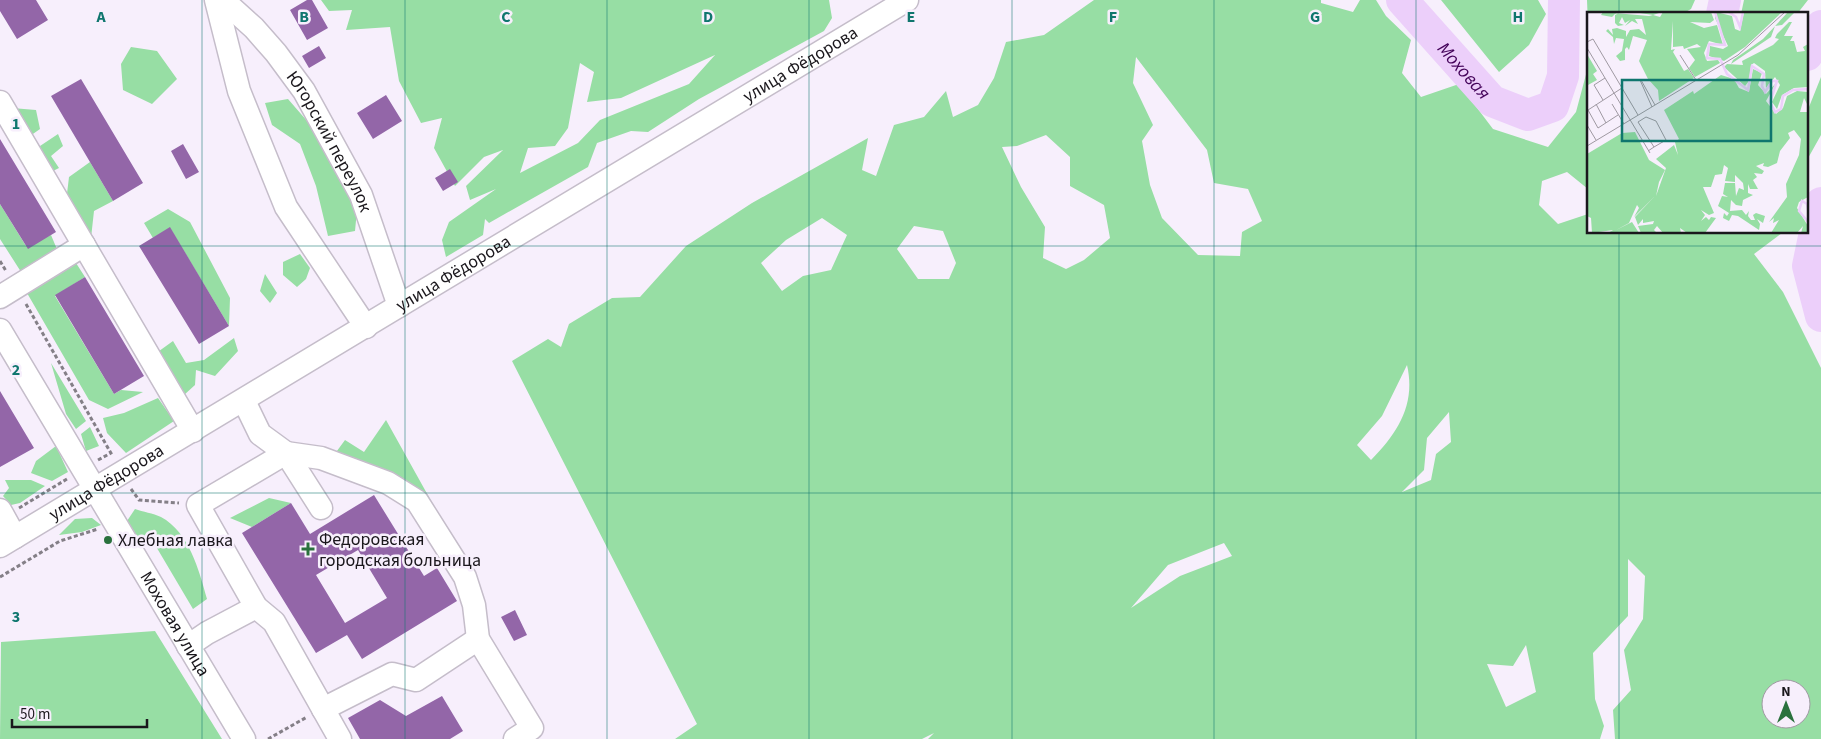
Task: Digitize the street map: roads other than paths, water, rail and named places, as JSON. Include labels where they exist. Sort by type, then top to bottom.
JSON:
[{"type":"street","points":[[216,0],[239,91],[286,207],[366,327]]},
{"type":"street","name":"Югорский переулок","points":[[223,0],[254,28],[276,53],[304,91],[361,195],[399,306]]},
{"type":"street","name":"улица Фёдорова","points":[[8,542],[903,1]]},
{"type":"street","points":[[0,102],[193,430]]},
{"type":"street","points":[[8,292],[84,245]]},
{"type":"street","name":"Моховая улица","points":[[0,330],[244,739]]},
{"type":"street","points":[[244,401],[260,434],[286,452],[321,508]]},
{"type":"street","points":[[340,739],[274,622],[256,607],[198,505],[286,452],[321,458],[380,480],[418,501],[465,577],[474,605],[478,639],[532,728],[515,739]]},
{"type":"street","points":[[2,514],[8,542]]},
{"type":"street","points":[[188,646],[207,633],[256,607]]},
{"type":"street","points":[[323,708],[392,674],[416,680],[478,639]]},
{"type":"waterway","name":"Моховая","points":[[1402,0],[1492,101],[1528,115],[1553,106],[1563,76],[1564,0]]},
{"type":"waterway","name":"Моховая","points":[[1722,12],[1725,0]]},
{"type":"waterway","name":"Моховая","points":[[1808,53],[1821,26]]},
{"type":"waterway","name":"Моховая","points":[[1821,203],[1808,266],[1821,316]]},
{"type":"place","name":"Хлебная лавка","points":[[108,540]]},
{"type":"place","name":"Федоровская городская больница","points":[[308,549]]}]
